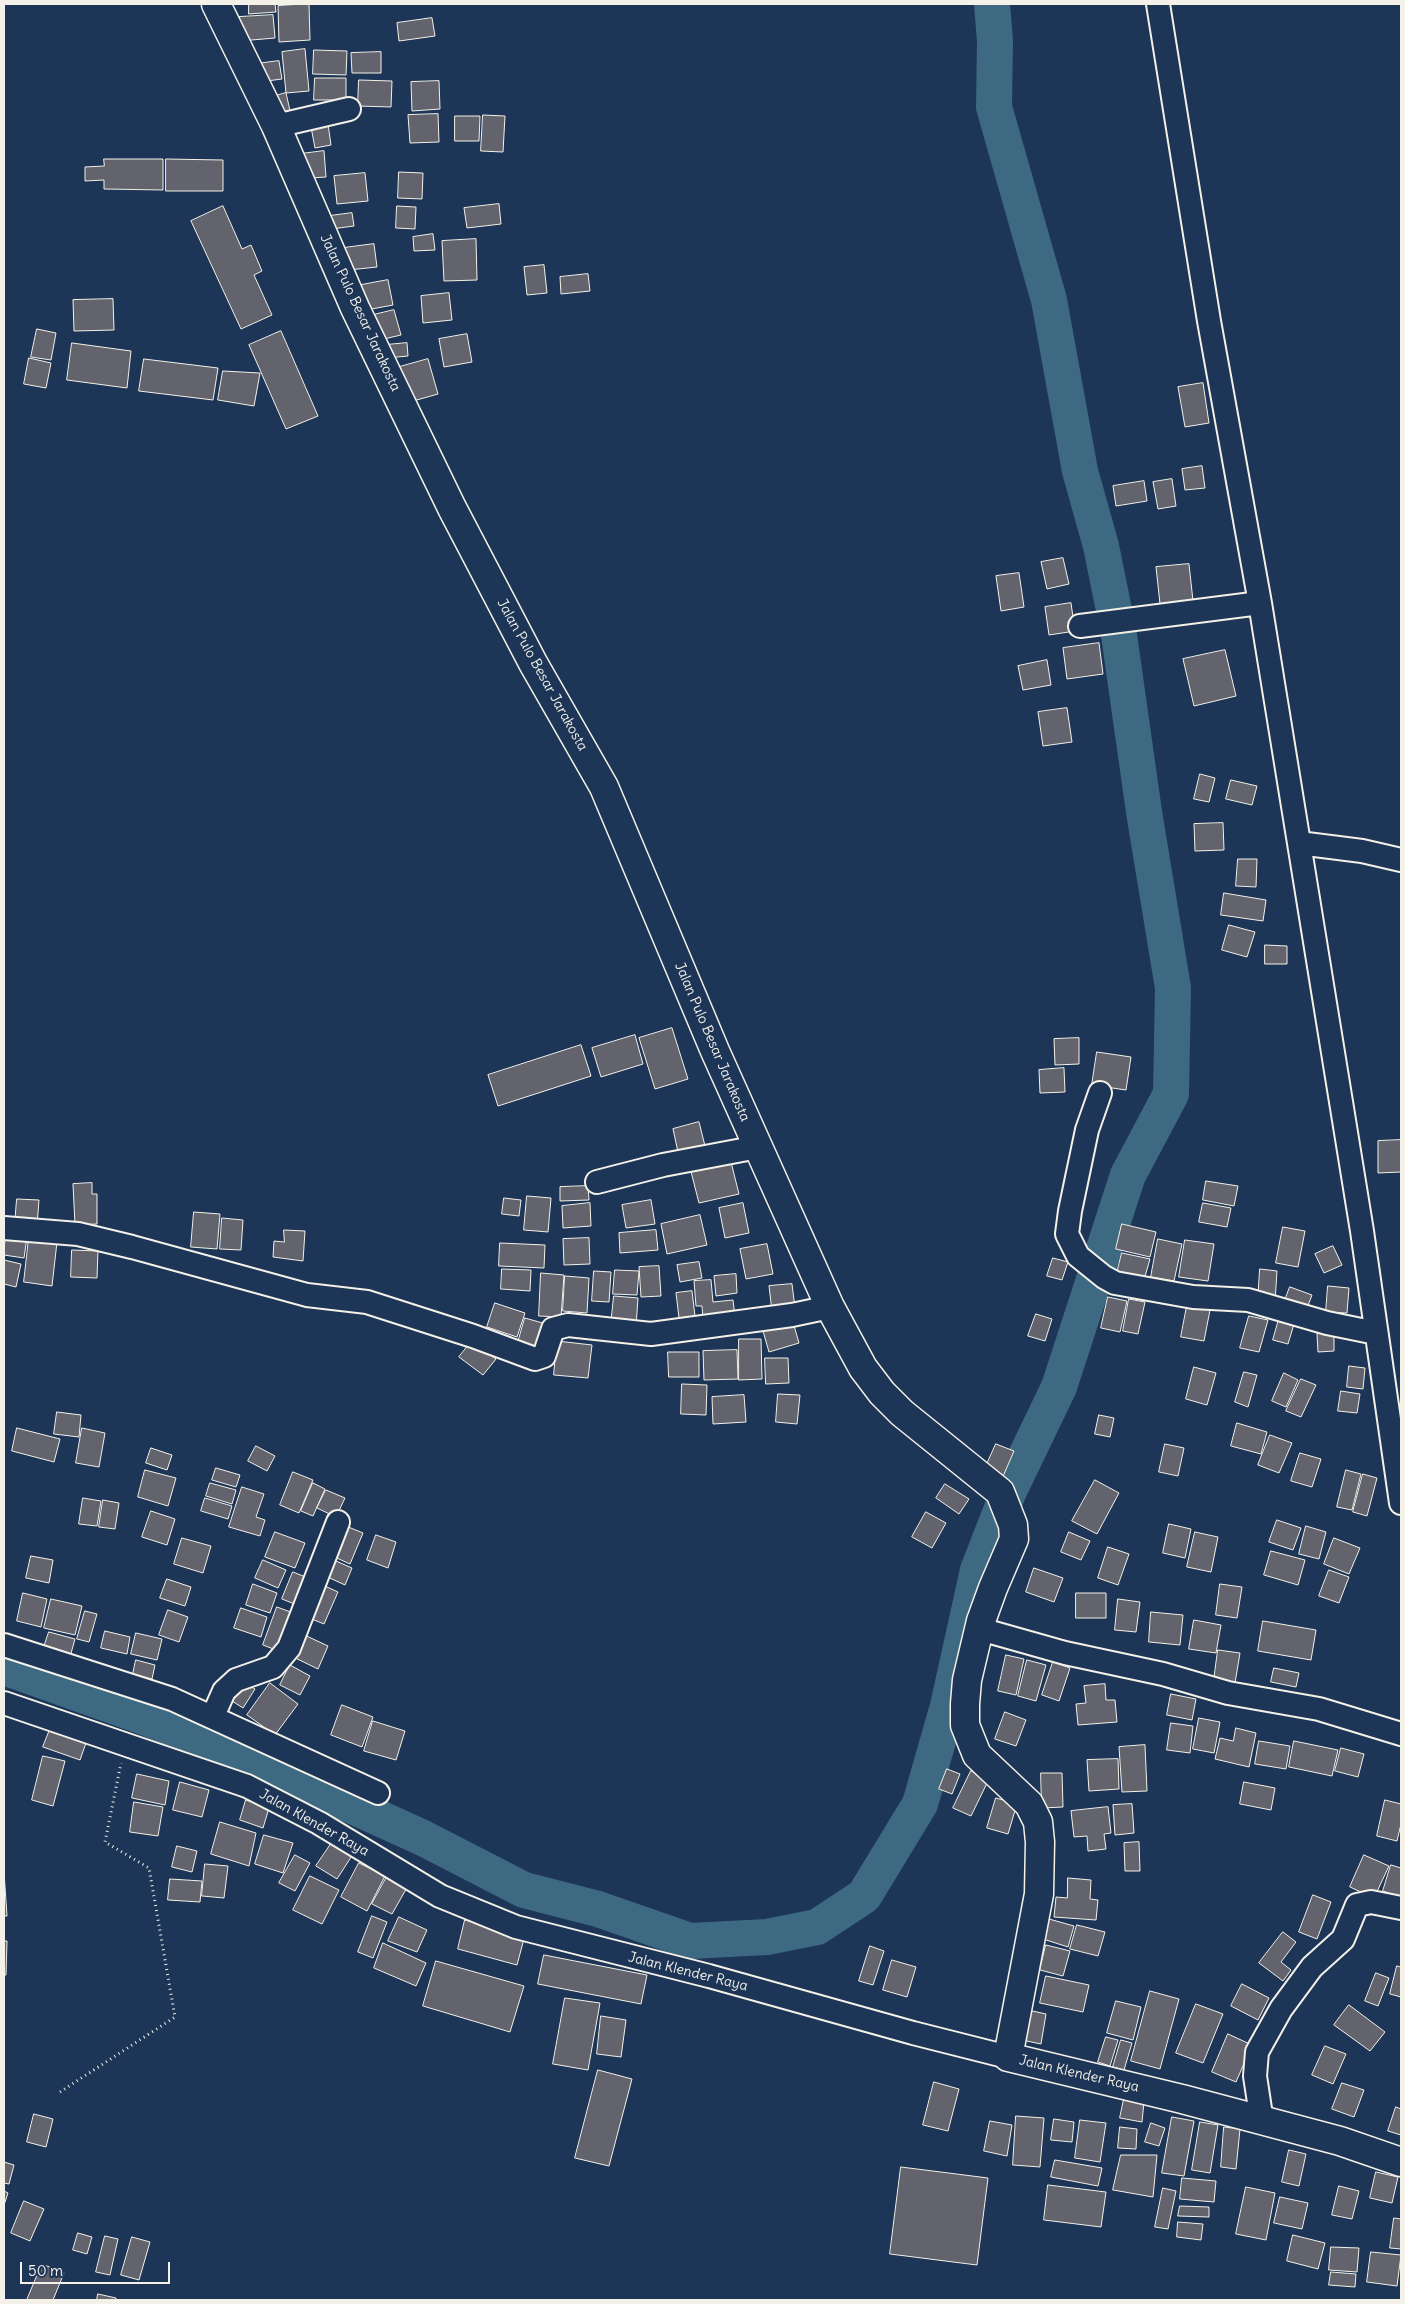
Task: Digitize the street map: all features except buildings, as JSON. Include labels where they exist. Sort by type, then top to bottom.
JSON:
[{"type":"street","name":"Jalan Pulo Besar Jarakosta","points":[[216,4],[276,126],[351,299],[452,508],[533,663],[604,787],[758,1147],[830,1307],[863,1368],[882,1393],[902,1413],[1000,1492],[1014,1525],[1014,1539],[992,1588],[967,1680],[965,1725],[977,1755],[1028,1804],[1038,1822],[1040,1842],[1039,1894],[1008,2057]]},
{"type":"street","points":[[1158,4],[1209,321],[1260,602],[1376,1333],[1401,1503]]},
{"type":"street","points":[[276,126],[349,109]]},
{"type":"street","points":[[1086,625],[1126,618],[1260,602]]},
{"type":"street","points":[[1299,843],[1362,851],[1401,860]]},
{"type":"street","points":[[1100,1093],[1087,1130],[1070,1211],[1067,1234],[1078,1256],[1104,1277],[1115,1283],[1193,1297],[1248,1300],[1327,1324],[1376,1333]]},
{"type":"street","points":[[597,1182],[663,1165],[758,1147]]},
{"type":"street","points":[[4,1228],[78,1234],[132,1246],[307,1295],[367,1302],[473,1336],[535,1359],[544,1356],[553,1330],[568,1325],[651,1334],[792,1315],[830,1307]]},
{"type":"street","points":[[213,1716],[224,1691],[236,1680],[273,1667],[289,1648],[338,1522]]},
{"type":"street","points":[[980,1628],[1065,1653],[1163,1674],[1228,1693],[1319,1709],[1401,1734]]},
{"type":"street","points":[[4,1645],[135,1685],[213,1716],[378,1793]]},
{"type":"street","name":"Jalan Klender Raya","points":[[4,1703],[247,1786],[319,1823],[440,1896],[516,1927],[709,1976],[912,2033],[1182,2099],[1262,2122],[1340,2141],[1401,2162]]},
{"type":"street","points":[[1262,2122],[1255,2076],[1257,2052],[1281,2009],[1312,1967],[1343,1939],[1357,1905],[1371,1902],[1401,1908]]},
{"type":"path","points":[[60,2092],[175,2017],[149,1868],[105,1842],[124,1745]]},
{"type":"waterway","points":[[4,1667],[144,1717],[249,1759],[423,1838],[524,1890],[598,1909],[690,1941],[767,1937],[817,1927],[864,1896],[920,1804],[948,1706],[978,1570],[1008,1493],[1059,1387],[1128,1175],[1171,1094],[1173,988],[1144,812],[1119,635],[1101,546],[1080,471],[1049,300],[994,107],[995,41],[992,4]]}]
